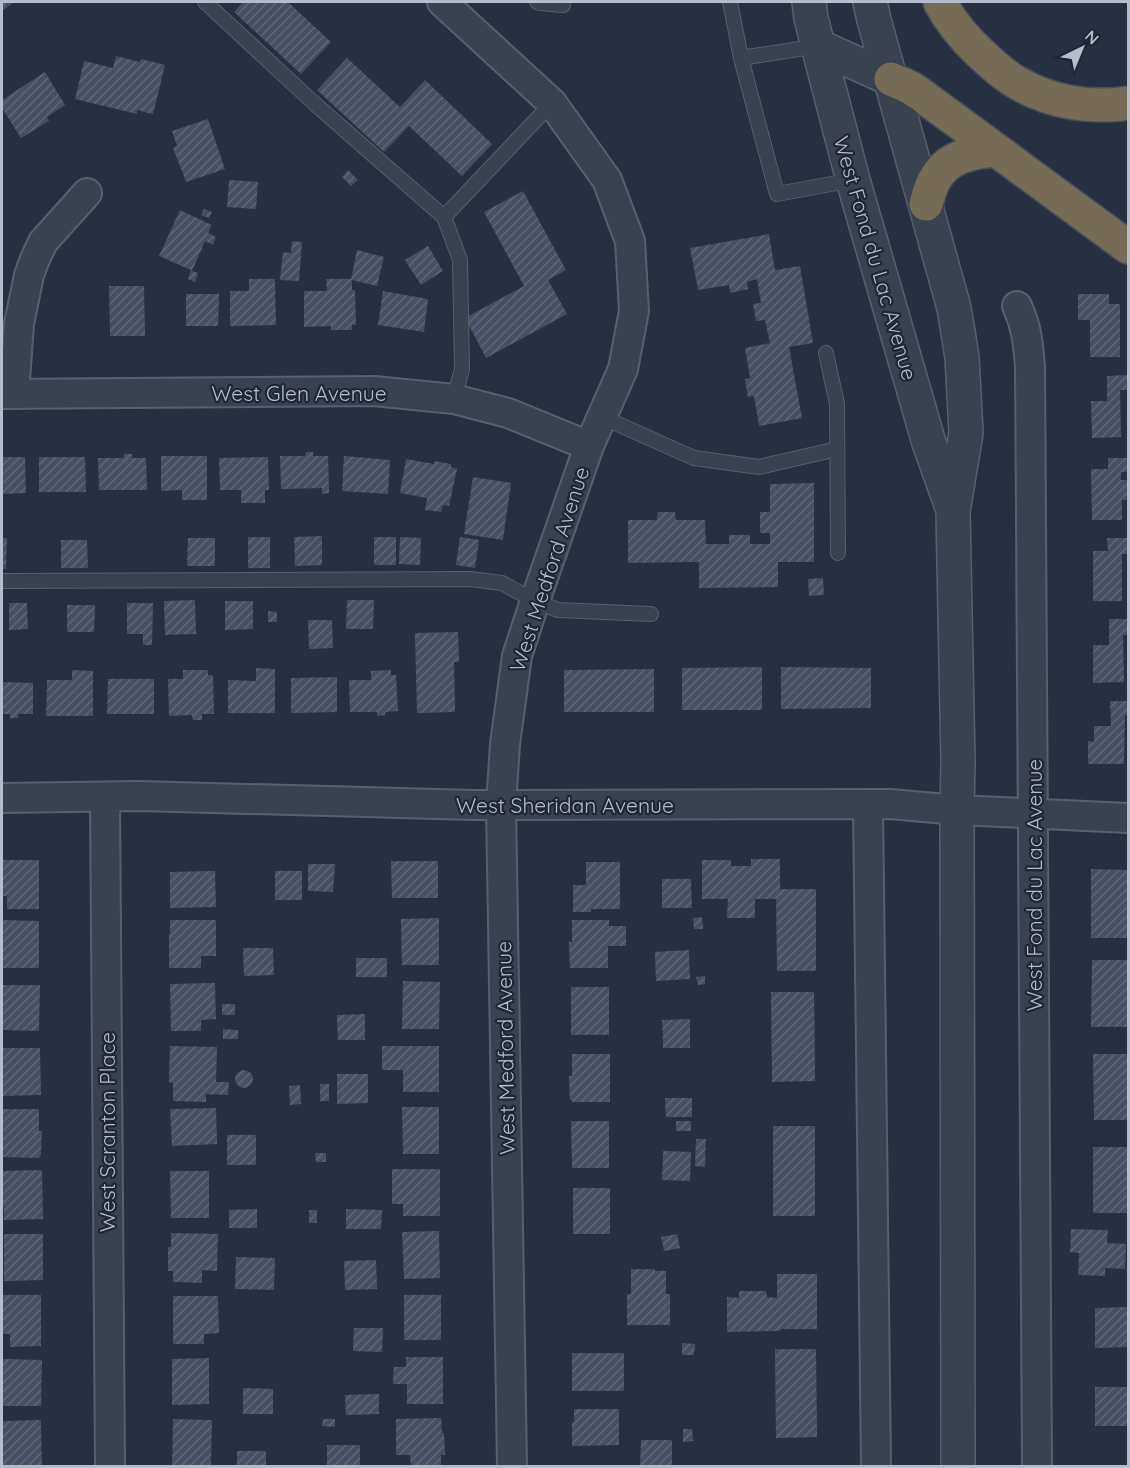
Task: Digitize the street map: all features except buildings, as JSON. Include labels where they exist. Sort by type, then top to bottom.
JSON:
[{"type":"highway","points":[[940,2],[947,16],[973,46],[1014,81],[1037,93],[1090,106],[1128,104]]},
{"type":"highway","points":[[891,79],[920,94],[1128,247]]},
{"type":"highway","points":[[926,204],[932,183],[938,173],[950,163],[962,155],[975,151],[996,150]]},
{"type":"street","name":"West Medford Avenue","points":[[442,2],[552,103],[607,180],[630,241],[634,311],[623,369],[589,446],[517,656],[505,744],[501,805],[512,1467]]},
{"type":"street","name":"West Fond du Lac Avenue","points":[[809,2],[818,46],[853,180],[929,443],[953,511]]},
{"type":"street","name":"West Fond du Lac Avenue","points":[[870,2],[954,308],[962,357],[966,433],[953,511],[958,762],[958,1467]]},
{"type":"street","points":[[818,46],[891,79]]},
{"type":"street","points":[[8,394],[18,324],[35,259],[43,242],[87,193]]},
{"type":"street","name":"West Fond du Lac Avenue","points":[[1017,306],[1027,334],[1030,366],[1037,1467]]},
{"type":"street","name":"West Glen Avenue","points":[[8,394],[374,391],[454,399],[508,413],[589,446]]},
{"type":"street","name":"West Sheridan Avenue","points":[[2,798],[138,796],[474,806],[890,804],[957,810],[1128,818]]},
{"type":"street","name":"West Scranton Place","points":[[105,797],[110,1467]]},
{"type":"street","points":[[868,804],[876,1467]]},
{"type":"lane","points":[[205,2],[315,104],[444,217],[460,260],[462,369],[454,399]]},
{"type":"lane","points":[[537,2],[563,5]]},
{"type":"lane","points":[[730,2],[741,58],[777,195],[853,180]]},
{"type":"lane","points":[[741,58],[818,46]]},
{"type":"lane","points":[[444,217],[552,103]]},
{"type":"lane","points":[[826,353],[837,404],[838,553]]},
{"type":"lane","points":[[602,417],[694,458],[759,467],[837,449]]},
{"type":"lane","points":[[2,581],[470,579],[502,583],[535,601],[558,610],[651,614]]}]
